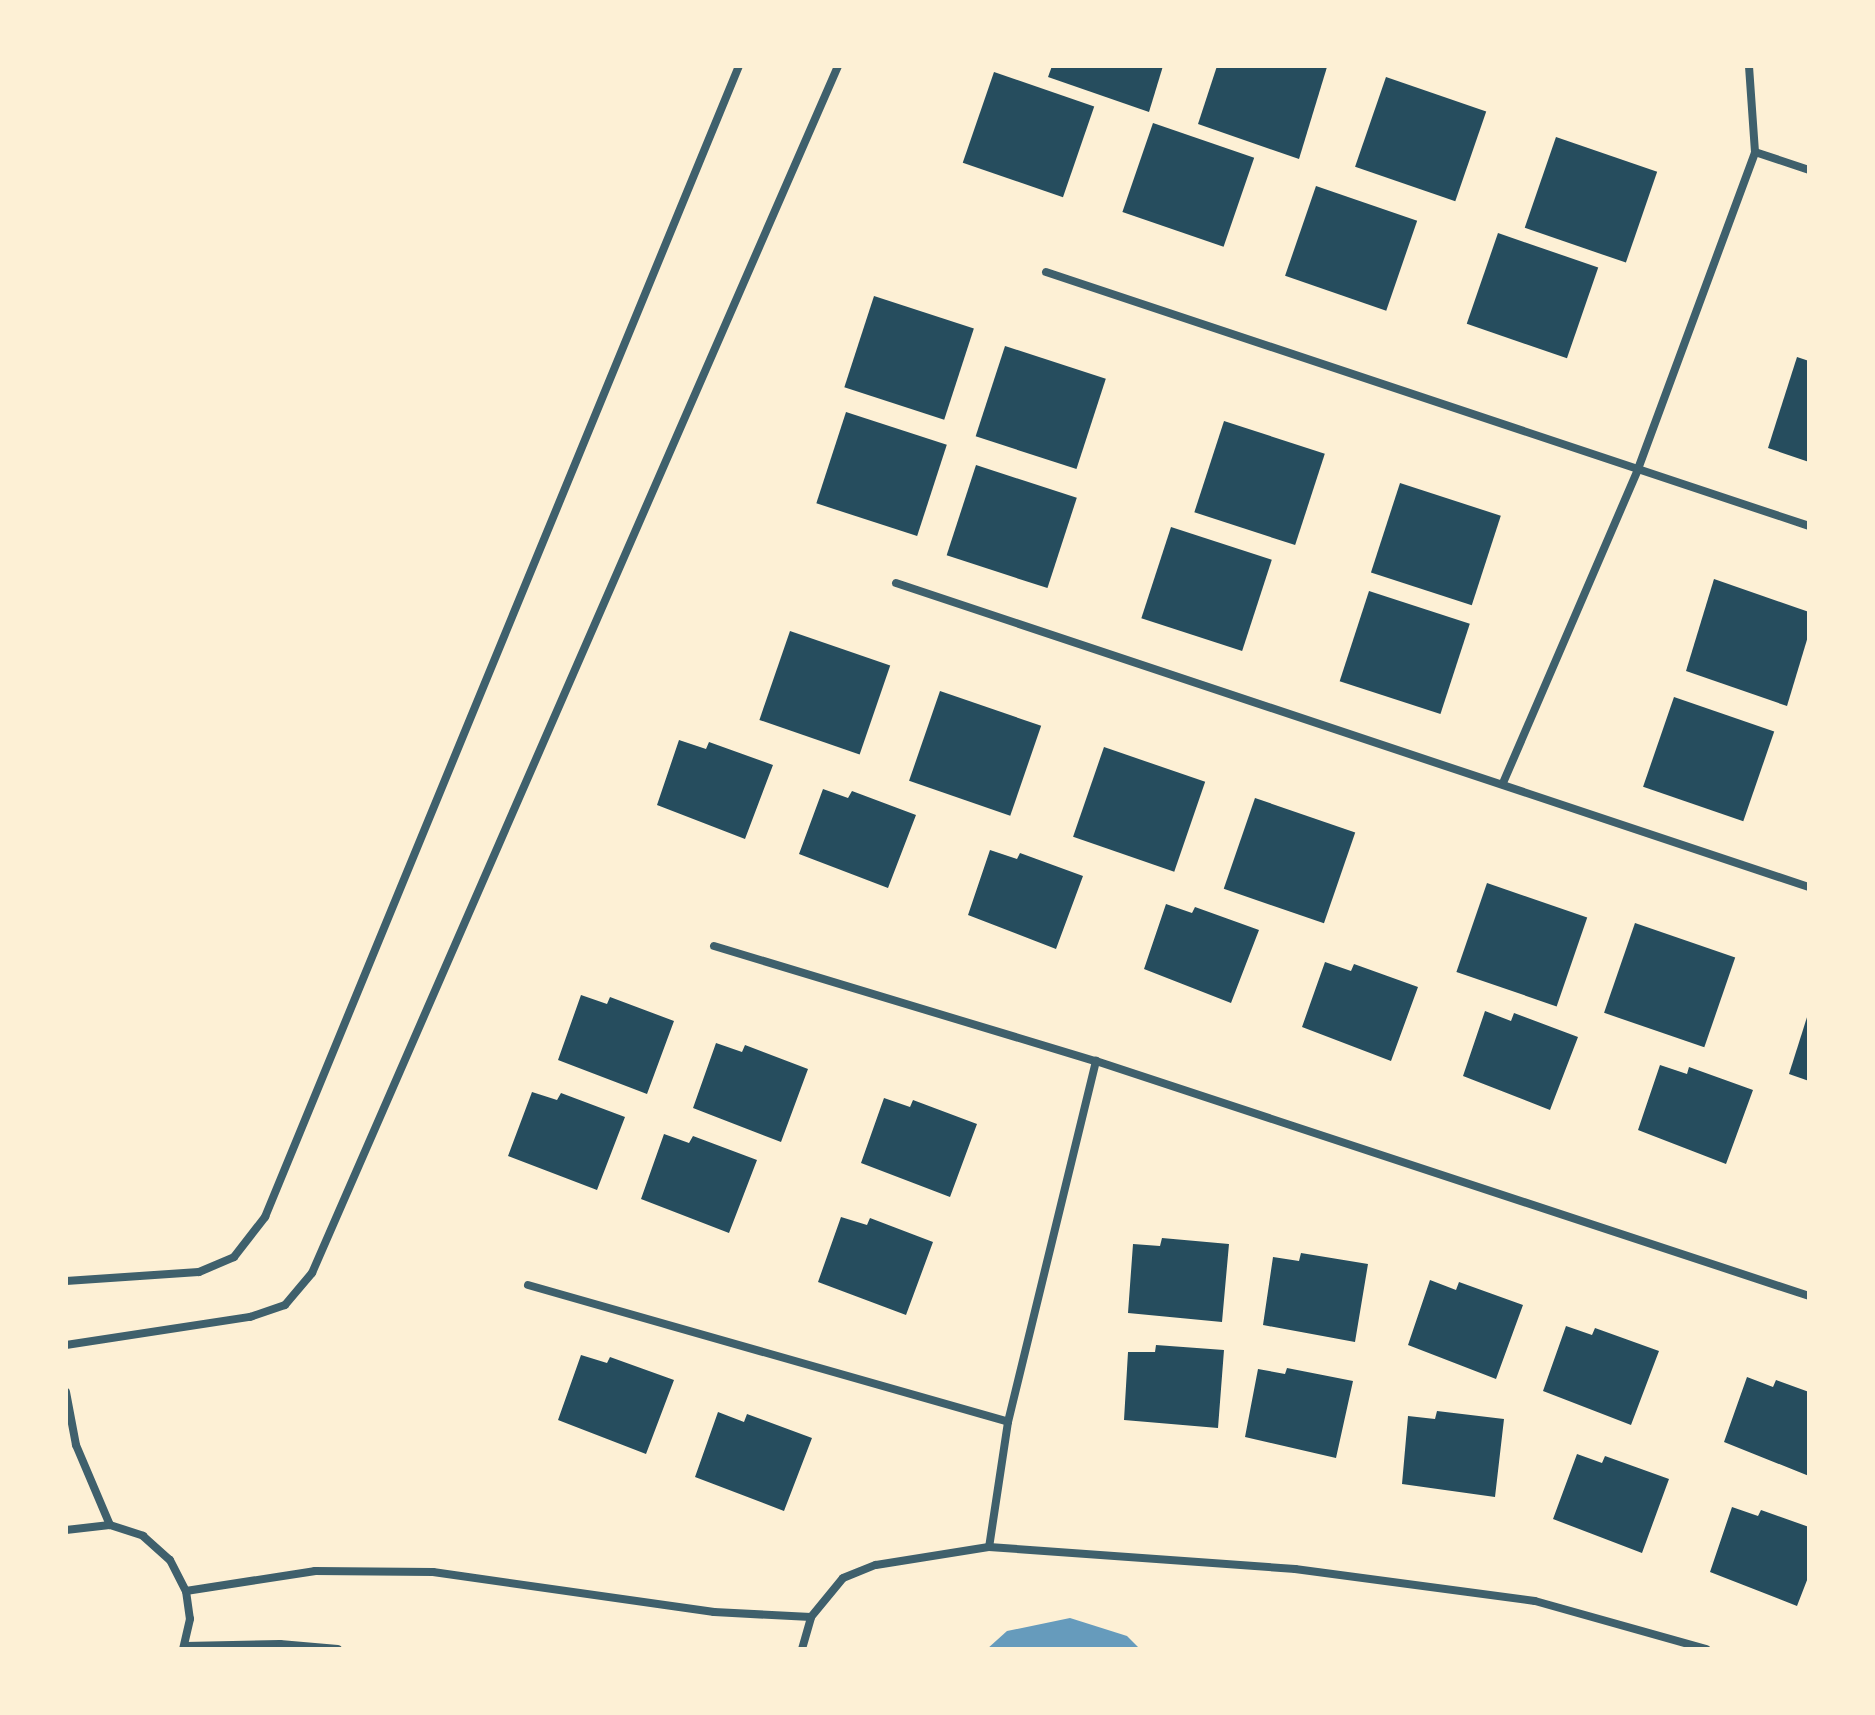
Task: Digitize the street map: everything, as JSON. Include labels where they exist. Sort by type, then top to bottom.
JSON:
[{"type":"street","points":[[66,1281],[199,1272],[234,1257],[265,1217],[739,66]]},
{"type":"street","points":[[66,1345],[250,1317],[285,1305],[312,1273],[838,66]]},
{"type":"street","points":[[1503,783],[1638,469],[1755,152],[1749,66]]},
{"type":"street","points":[[1755,152],[1809,170]]},
{"type":"street","points":[[1046,272],[1809,526]]},
{"type":"street","points":[[896,583],[1809,887]]},
{"type":"street","points":[[714,946],[1096,1061],[1809,1296]]},
{"type":"street","points":[[989,1547],[1008,1422],[1096,1061]]},
{"type":"street","points":[[528,1285],[1008,1422]]},
{"type":"street","points":[[66,1392],[76,1445],[110,1525]]},
{"type":"street","points":[[66,1530],[110,1525],[152,1544],[170,1560],[186,1591],[190,1619],[184,1648],[280,1644],[338,1649]]},
{"type":"street","points":[[802,1649],[811,1617],[843,1578],[876,1565],[989,1547],[1295,1569],[1535,1601],[1706,1649]]},
{"type":"street","points":[[186,1591],[315,1571],[433,1572],[714,1612],[811,1617]]},
{"type":"water","points":[[1070,1618],[1127,1636],[1140,1649],[987,1649],[1007,1631]]},
{"type":"building","points":[[1052,66],[1163,66],[1149,112],[1048,77]]},
{"type":"building","points":[[1217,66],[1327,67],[1299,159],[1198,124]]},
{"type":"building","points":[[994,72],[1094,107],[1063,197],[963,163]]},
{"type":"building","points":[[1386,77],[1486,112],[1455,201],[1355,167]]},
{"type":"building","points":[[1153,123],[1254,158],[1224,247],[1122,212]]},
{"type":"building","points":[[1556,137],[1657,172],[1626,263],[1525,228]]},
{"type":"building","points":[[1316,186],[1417,221],[1386,311],[1285,276]]},
{"type":"building","points":[[1498,233],[1598,268],[1567,358],[1467,324]]},
{"type":"building","points":[[874,296],[974,328],[944,420],[844,387]]},
{"type":"building","points":[[1005,346],[1106,379],[1076,469],[976,436]]},
{"type":"building","points":[[1797,357],[1809,361],[1809,462],[1768,448]]},
{"type":"building","points":[[846,412],[947,445],[917,536],[816,503]]},
{"type":"building","points":[[1224,421],[1325,454],[1295,545],[1194,512]]},
{"type":"building","points":[[976,465],[1077,498],[1047,588],[947,555]]},
{"type":"building","points":[[1400,483],[1501,516],[1472,605],[1371,572]]},
{"type":"building","points":[[1171,527],[1272,560],[1242,651],[1141,618]]},
{"type":"building","points":[[1714,579],[1809,612],[1809,633],[1787,706],[1686,671]]},
{"type":"building","points":[[1369,591],[1470,624],[1440,714],[1340,681]]},
{"type":"building","points":[[790,631],[890,666],[860,754],[759,720]]},
{"type":"building","points":[[940,691],[1041,726],[1010,816],[909,781]]},
{"type":"building","points":[[1674,697],[1774,732],[1743,821],[1643,787]]},
{"type":"building","points":[[679,740],[706,749],[709,742],[773,765],[745,839],[657,805]]},
{"type":"building","points":[[1104,747],[1205,782],[1174,872],[1073,837]]},
{"type":"building","points":[[823,789],[848,798],[852,791],[916,815],[888,888],[799,854]]},
{"type":"building","points":[[1255,798],[1355,833],[1324,923],[1224,889]]},
{"type":"building","points":[[990,850],[1017,859],[1020,853],[1083,876],[1056,949],[968,915]]},
{"type":"building","points":[[1487,883],[1587,918],[1557,1006],[1456,972]]},
{"type":"building","points":[[1166,904],[1192,913],[1195,907],[1259,930],[1231,1003],[1144,969]]},
{"type":"building","points":[[1635,923],[1735,958],[1704,1047],[1604,1013]]},
{"type":"building","points":[[1325,962],[1351,971],[1354,964],[1418,987],[1391,1061],[1302,1027]]},
{"type":"building","points":[[581,995],[607,1004],[610,997],[674,1021],[647,1094],[558,1060]]},
{"type":"building","points":[[1485,1011],[1511,1021],[1514,1013],[1578,1037],[1550,1110],[1463,1076]]},
{"type":"building","points":[[1809,1014],[1809,1081],[1789,1074]]},
{"type":"building","points":[[716,1043],[742,1052],[745,1045],[808,1069],[781,1142],[693,1108]]},
{"type":"building","points":[[1660,1065],[1687,1074],[1689,1067],[1753,1090],[1726,1164],[1638,1130]]},
{"type":"building","points":[[532,1092],[557,1100],[561,1093],[625,1117],[597,1190],[508,1156]]},
{"type":"building","points":[[884,1098],[910,1107],[913,1100],[977,1124],[950,1197],[861,1163]]},
{"type":"building","points":[[664,1134],[689,1143],[693,1136],[757,1160],[729,1233],[641,1199]]},
{"type":"building","points":[[841,1217],[867,1225],[870,1218],[933,1242],[906,1315],[818,1282]]},
{"type":"building","points":[[1162,1238],[1229,1244],[1222,1322],[1128,1313],[1133,1244],[1160,1246]]},
{"type":"building","points":[[1301,1253],[1368,1264],[1355,1342],[1263,1325],[1273,1257],[1299,1261]]},
{"type":"building","points":[[1430,1280],[1456,1290],[1459,1282],[1523,1305],[1496,1379],[1408,1345]]},
{"type":"building","points":[[1566,1326],[1592,1335],[1595,1328],[1659,1351],[1631,1425],[1543,1391]]},
{"type":"building","points":[[1156,1345],[1224,1350],[1218,1428],[1124,1420],[1128,1352],[1155,1352]]},
{"type":"building","points":[[581,1355],[607,1363],[610,1357],[674,1380],[646,1454],[558,1420]]},
{"type":"building","points":[[1287,1368],[1353,1381],[1336,1458],[1245,1437],[1258,1369],[1285,1374]]},
{"type":"building","points":[[1747,1377],[1773,1387],[1776,1380],[1809,1392],[1809,1476],[1724,1442]]},
{"type":"building","points":[[1437,1411],[1504,1419],[1495,1497],[1402,1484],[1408,1416],[1435,1419]]},
{"type":"building","points":[[718,1412],[744,1422],[747,1414],[812,1438],[784,1511],[695,1477]]},
{"type":"building","points":[[1577,1454],[1602,1463],[1605,1456],[1669,1479],[1642,1553],[1553,1519]]},
{"type":"building","points":[[1732,1507],[1758,1516],[1761,1510],[1809,1527],[1809,1575],[1797,1606],[1710,1572]]}]
